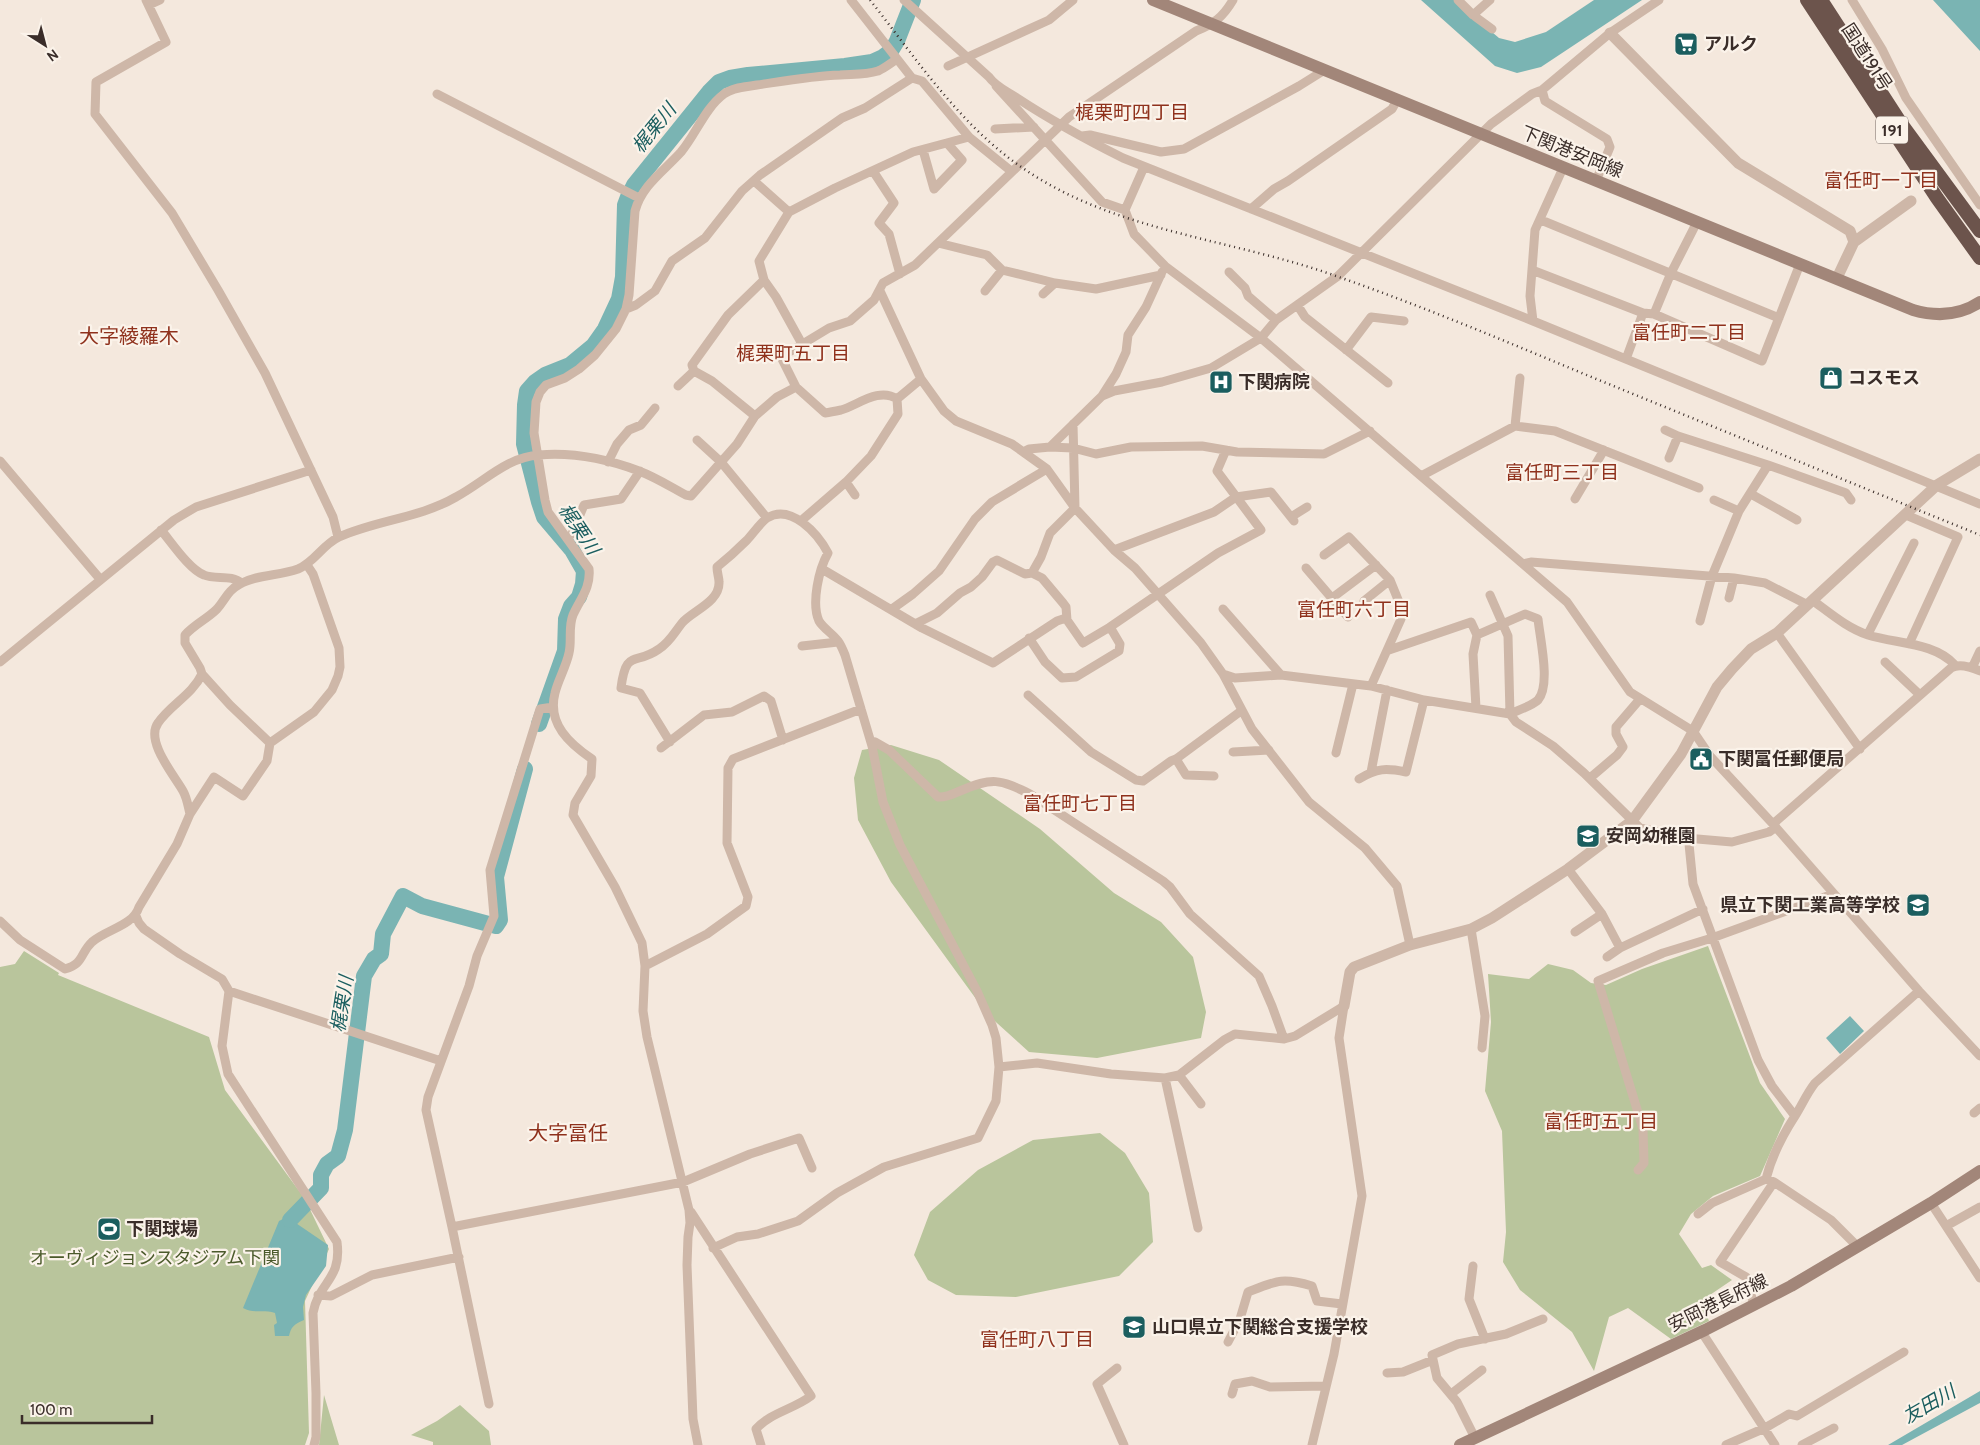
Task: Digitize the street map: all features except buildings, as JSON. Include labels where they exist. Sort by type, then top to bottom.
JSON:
[{"type":"highway","name":"国道191号","points":[[1807,0],[1932,190],[1980,258]]},
{"type":"highway","name":"国道191号","points":[[1821,0],[1902,125],[1980,231]]},
{"type":"main road","name":"下関港安岡線","points":[[1153,0],[1596,182],[1926,314],[1950,314],[1962,311],[1980,302]]},
{"type":"main road","name":"安岡港長府線","points":[[1460,1445],[1792,1286],[1856,1246],[1931,1203],[1980,1171]]},
{"type":"street","points":[[160,0],[147,2],[166,42],[96,82],[95,114],[177,222],[218,290],[265,373],[333,517],[338,537]]},
{"type":"street","points":[[851,0],[912,78],[922,81],[969,137],[1010,171]]},
{"type":"street","points":[[948,66],[1049,20],[1073,0]]},
{"type":"street","points":[[897,399],[891,395],[872,396],[842,410],[825,413],[796,387],[781,358],[829,328],[850,322],[874,300],[883,283],[915,265],[1059,125],[1196,31],[1213,24],[1227,10],[1233,0]]},
{"type":"street","points":[[1458,0],[1492,29]]},
{"type":"street","points":[[1473,14],[1490,0]]},
{"type":"street","points":[[1102,396],[1114,390],[1162,382],[1211,368],[1261,338],[1276,320],[1338,276],[1491,124],[1532,94],[1542,90],[1610,34],[1659,0]]},
{"type":"street","points":[[1852,0],[1882,49],[1906,98],[1980,205]]},
{"type":"street","points":[[905,1],[996,86],[1102,202],[1125,210]]},
{"type":"street","points":[[1610,34],[1738,163],[1846,227],[1850,231],[1854,242]]},
{"type":"street","points":[[698,1445],[693,1419],[688,1265],[689,1210],[647,1037],[644,1012],[645,966],[642,943],[639,933],[615,887],[573,815],[575,803],[590,776],[592,759],[564,737],[553,707],[555,694],[570,652],[573,614],[586,594],[590,576],[589,569],[568,538],[554,523],[548,512],[534,433],[536,402],[540,392],[546,385],[565,378],[579,369],[595,355],[616,329],[626,309],[631,279],[635,211],[638,197],[692,139],[707,113],[725,93],[733,89],[790,80],[877,71],[896,58]]},
{"type":"street","points":[[1080,136],[1090,135],[1160,152],[1184,149],[1299,86],[1323,70]]},
{"type":"street","points":[[626,309],[636,305],[655,291],[672,261],[705,238],[742,191],[754,180],[836,121],[865,108],[912,78]]},
{"type":"street","points":[[996,86],[1006,90],[1059,125],[1122,158],[1626,359],[1980,504]]},
{"type":"street","points":[[1542,90],[1545,101],[1608,138],[1610,147],[1596,182]]},
{"type":"street","points":[[437,94],[613,186],[638,197]]},
{"type":"street","points":[[1251,209],[1274,189],[1392,108],[1397,100]]},
{"type":"street","points":[[995,129],[1034,127]]},
{"type":"street","points":[[802,344],[776,297],[764,280],[758,261],[789,212],[913,152],[969,137]]},
{"type":"street","points":[[923,150],[934,189],[962,160],[947,143]]},
{"type":"street","points":[[1144,167],[1125,210],[1134,234],[1165,266],[1261,338],[1566,602],[1630,692],[1694,731],[1710,756],[1775,826],[1919,991],[1980,1056]]},
{"type":"street","points":[[1529,320],[1535,230],[1563,168]]},
{"type":"street","points":[[873,171],[894,203],[879,223],[888,234],[900,274]]},
{"type":"street","points":[[754,180],[789,212]]},
{"type":"street","points":[[1837,278],[1854,242],[1911,201]]},
{"type":"street","points":[[1540,220],[1779,318]]},
{"type":"street","points":[[1654,314],[1697,222]]},
{"type":"street","points":[[938,243],[987,255],[1002,270],[1054,283],[1096,289],[1161,275]]},
{"type":"street","points":[[1532,270],[1643,313],[1654,314],[1762,361],[1800,264]]},
{"type":"street","points":[[1050,447],[1102,396],[1116,374],[1126,352],[1128,335],[1146,307],[1165,266]]},
{"type":"street","points":[[985,291],[1002,270]]},
{"type":"street","points":[[1229,272],[1245,288],[1248,296],[1276,320]]},
{"type":"street","points":[[755,416],[712,382],[694,371],[692,365],[728,315],[764,280]]},
{"type":"street","points":[[1043,294],[1054,283]]},
{"type":"street","points":[[880,291],[921,379],[944,412],[956,421],[1012,444],[1047,469],[1075,508],[1114,550],[1135,568],[1201,643],[1223,674],[1252,729],[1309,802],[1365,848],[1397,886],[1410,945]]},
{"type":"street","points":[[1298,306],[1305,318],[1388,383]]},
{"type":"street","points":[[1626,359],[1643,313]]},
{"type":"street","points":[[1346,350],[1371,317],[1404,320]]},
{"type":"street","points":[[678,386],[694,371]]},
{"type":"street","points":[[1515,426],[1520,378]]},
{"type":"street","points":[[897,399],[921,379]]},
{"type":"street","points":[[270,743],[230,705],[202,674],[184,642],[185,635],[219,607],[230,590],[258,576],[296,570],[307,565],[320,550],[338,537],[357,529],[430,509],[456,497],[513,460],[537,455],[584,455],[640,471],[691,496],[737,444],[755,416],[777,397],[796,387]]},
{"type":"street","points":[[802,520],[846,482],[871,456],[898,414],[897,399]]},
{"type":"street","points":[[608,462],[617,444],[629,430],[641,425],[656,408]]},
{"type":"street","points":[[1032,573],[1041,557],[1050,533],[1075,508],[1073,424]]},
{"type":"street","points":[[1421,476],[1515,426],[1555,431],[1604,450],[1665,478],[1694,488]]},
{"type":"street","points":[[1665,430],[1846,494],[1851,500]]},
{"type":"street","points":[[1022,452],[1029,449],[1050,447],[1073,448],[1096,454],[1131,447],[1202,446],[1226,450],[1324,454],[1370,431]]},
{"type":"street","points":[[1669,458],[1678,436]]},
{"type":"street","points":[[697,440],[721,462],[767,518]]},
{"type":"street","points":[[915,624],[937,613],[960,593],[971,587],[997,560],[1025,574],[1032,573],[1042,578],[1064,603],[1067,620],[1083,643],[1110,627],[1218,553],[1262,530],[1217,472],[1226,450]]},
{"type":"street","points":[[1576,499],[1604,450]]},
{"type":"street","points":[[1312,1445],[1326,1386],[1362,1196],[1339,1038],[1350,972],[1354,967],[1410,945],[1471,929],[1516,904],[1568,869],[1632,821],[1667,774],[1694,731],[1717,688],[1751,649],[1776,633],[1937,486],[1980,458]]},
{"type":"street","points":[[0,461],[100,579]]},
{"type":"street","points":[[1700,621],[1712,576],[1738,511],[1751,494],[1768,465]]},
{"type":"street","points":[[892,609],[913,594],[939,571],[975,519],[992,502],[1047,469]]},
{"type":"street","points":[[0,662],[174,520],[196,508],[311,470]]},
{"type":"street","points":[[568,538],[572,534],[584,505],[621,499],[640,471]]},
{"type":"street","points":[[846,482],[855,495]]},
{"type":"street","points":[[1114,550],[1214,512],[1236,497],[1271,492],[1292,519],[1307,507]]},
{"type":"street","points":[[1751,494],[1797,520]]},
{"type":"street","points":[[1714,500],[1738,511]]},
{"type":"street","points":[[670,742],[640,693],[621,688],[623,670],[631,660],[658,650],[673,638],[682,622],[713,598],[720,584],[717,567],[746,541],[767,518],[779,514],[802,520],[823,543],[828,553],[823,562],[816,594],[819,621],[838,642],[845,655],[872,746],[883,802],[900,845],[977,991],[992,1024],[996,1038],[999,1067],[996,1101],[978,1138],[884,1167],[837,1193],[798,1221],[758,1234],[737,1237],[713,1248]]},
{"type":"street","points":[[1906,514],[1958,537],[1909,644]]},
{"type":"street","points":[[161,530],[194,569],[204,575],[237,579],[241,583]]},
{"type":"street","points":[[1324,555],[1349,537],[1390,580],[1401,607],[1401,619],[1389,650],[1371,686]]},
{"type":"street","points":[[1868,634],[1914,543]]},
{"type":"street","points":[[1523,564],[1532,562],[1712,576],[1765,583],[1809,602],[1843,623],[1868,634],[1928,648],[1948,658],[1955,666],[1976,669],[1980,651]]},
{"type":"street","points":[[1332,598],[1376,564]]},
{"type":"street","points":[[0,921],[20,940],[65,969],[72,967],[80,962],[92,942],[136,916],[139,907],[177,844],[190,814],[214,777],[243,796],[267,761],[270,743],[314,712],[332,690],[338,676],[340,667],[339,648],[307,565]]},
{"type":"street","points":[[1306,568],[1348,618]]},
{"type":"street","points":[[822,569],[915,624],[993,663],[1057,621],[1067,620]]},
{"type":"street","points":[[1729,598],[1734,578]]},
{"type":"street","points":[[1364,601],[1390,580]]},
{"type":"street","points":[[1490,595],[1508,636],[1510,714],[1516,722],[1553,746],[1590,778],[1640,828],[1686,838],[1732,842],[1769,832],[1920,695],[1955,666]]},
{"type":"street","points":[[1223,609],[1281,675]]},
{"type":"street","points":[[1223,674],[1235,678],[1281,675],[1371,686],[1424,700],[1510,714],[1537,701],[1542,692],[1544,677],[1538,619],[1525,614],[1477,635]]},
{"type":"street","points":[[1389,650],[1471,622],[1477,635],[1473,654],[1476,708]]},
{"type":"street","points":[[1029,638],[1045,662],[1062,678],[1076,677],[1119,651],[1120,644],[1110,627]]},
{"type":"street","points":[[1776,633],[1860,749]]},
{"type":"street","points":[[802,646],[838,642]]},
{"type":"street","points":[[1885,662],[1920,695]]},
{"type":"street","points":[[190,814],[184,793],[161,755],[155,741],[154,732],[157,723],[198,683],[202,674]]},
{"type":"street","points":[[1336,753],[1353,684]]},
{"type":"street","points":[[1371,772],[1387,690]]},
{"type":"street","points":[[1028,695],[1091,752],[1136,780],[1143,781],[1241,711]]},
{"type":"street","points":[[661,748],[704,715],[732,712],[764,696],[771,701],[783,740]]},
{"type":"street","points":[[1590,778],[1617,755],[1623,747],[1616,734],[1616,727],[1640,699]]},
{"type":"street","points":[[1359,779],[1377,769],[1406,772],[1424,700]]},
{"type":"street","points":[[489,1404],[426,1110],[428,1097],[469,986],[477,956],[494,916],[490,870],[540,708],[553,707]]},
{"type":"street","points":[[645,966],[707,934],[746,906],[748,897],[727,843],[728,768],[732,759],[861,709]]},
{"type":"street","points":[[872,746],[875,742],[890,750],[938,797],[943,798],[978,783],[993,780],[1030,794],[1163,881],[1170,887],[1190,914],[1235,952],[1259,976],[1284,1039]]},
{"type":"street","points":[[1233,752],[1269,750]]},
{"type":"street","points":[[1176,759],[1186,775],[1214,776]]},
{"type":"street","points":[[1686,838],[1689,844],[1693,884],[1758,1060],[1772,1086],[1795,1116]]},
{"type":"street","points":[[1568,869],[1602,914],[1620,948]]},
{"type":"street","points":[[1638,1170],[1644,1163],[1643,1129],[1598,981],[1663,952],[1712,938],[1833,894]]},
{"type":"street","points":[[1607,957],[1620,948],[1703,909]]},
{"type":"street","points":[[1575,932],[1602,914]]},
{"type":"street","points":[[136,916],[144,929],[180,954],[222,979],[229,991],[222,1046],[228,1074],[337,1242],[338,1265],[318,1295],[313,1312],[316,1402],[316,1437],[314,1445]]},
{"type":"street","points":[[1471,929],[1485,1016],[1482,1048]]},
{"type":"street","points":[[229,991],[442,1061]]},
{"type":"street","points":[[1754,1305],[1746,1277],[1720,1262],[1770,1181],[1770,1164],[1779,1141],[1805,1096],[1815,1083],[1919,991]]},
{"type":"street","points":[[999,1067],[1037,1063],[1111,1074],[1165,1078],[1179,1075],[1224,1040],[1235,1034],[1284,1039],[1295,1036],[1344,1006]]},
{"type":"street","points":[[1179,1075],[1201,1104]]},
{"type":"street","points":[[1165,1078],[1198,1228]]},
{"type":"street","points":[[452,1227],[683,1182],[750,1154],[799,1138],[812,1168]]},
{"type":"street","points":[[1698,1214],[1712,1203],[1770,1181]]},
{"type":"street","points":[[1770,1181],[1831,1220],[1856,1246]]},
{"type":"street","points":[[1931,1203],[1980,1278]]},
{"type":"street","points":[[1946,1226],[1980,1207]]},
{"type":"street","points":[[689,1210],[811,1396],[802,1403],[762,1422],[756,1429],[761,1445]]},
{"type":"street","points":[[318,1295],[331,1296],[372,1275],[459,1257]]},
{"type":"street","points":[[1473,1266],[1469,1299],[1485,1339]]},
{"type":"street","points":[[1228,1342],[1240,1320],[1248,1292],[1277,1281],[1293,1280],[1312,1286],[1317,1301],[1342,1304]]},
{"type":"street","points":[[1475,1438],[1457,1402],[1437,1378],[1432,1355],[1458,1344],[1506,1334],[1542,1319]]},
{"type":"street","points":[[1701,1331],[1776,1445]]},
{"type":"street","points":[[1726,1445],[1765,1428],[1789,1414],[1796,1416],[1862,1372],[1904,1352]]},
{"type":"street","points":[[1387,1373],[1403,1372],[1433,1360]]},
{"type":"street","points":[[1117,1368],[1097,1384],[1124,1445]]},
{"type":"street","points":[[1451,1394],[1482,1370]]},
{"type":"street","points":[[1232,1394],[1235,1384],[1252,1381],[1270,1387],[1326,1386]]},
{"type":"street","points":[[1802,1445],[1834,1428]]},
{"type":"green space","points":[[891,745],[939,760],[1040,829],[1114,893],[1161,922],[1193,957],[1206,1012],[1201,1038],[1097,1058],[1029,1052],[987,1014],[891,882],[858,820],[854,778],[862,750]]},
{"type":"green space","points":[[1708,946],[1760,1083],[1785,1119],[1760,1176],[1713,1196],[1691,1214],[1679,1234],[1702,1268],[1711,1265],[1732,1280],[1701,1301],[1709,1321],[1671,1339],[1628,1308],[1609,1317],[1594,1371],[1572,1332],[1520,1290],[1503,1262],[1506,1232],[1502,1131],[1485,1091],[1491,1022],[1488,974],[1529,979],[1548,964],[1573,970],[1591,983],[1606,985],[1642,969]]},
{"type":"green space","name":"オーヴィジョンスタジアム下関","points":[[24,951],[59,973],[58,975],[209,1037],[225,1090],[305,1199],[329,1249],[305,1301],[309,1433],[305,1445],[0,1445],[0,967],[15,964]]},
{"type":"green space","points":[[1100,1133],[1125,1153],[1149,1193],[1153,1242],[1119,1276],[1016,1297],[956,1295],[928,1280],[914,1255],[930,1212],[978,1170],[1033,1140]]},
{"type":"green space","points":[[324,1395],[339,1445],[319,1445]]},
{"type":"green space","points":[[460,1405],[489,1431],[491,1445],[433,1445],[433,1442],[411,1435],[437,1421]]},
{"type":"water","points":[[1421,0],[1454,0],[1499,38],[1515,42],[1546,32],[1594,0],[1642,0],[1541,67],[1517,73],[1495,66]]},
{"type":"water","points":[[1933,0],[1980,0],[1980,51]]},
{"type":"water","points":[[1850,1016],[1864,1031],[1840,1054],[1826,1038]]},
{"type":"water","points":[[287,1217],[328,1245],[326,1266],[306,1295],[303,1307],[304,1320],[294,1326],[289,1336],[275,1336],[274,1325],[277,1323],[275,1313],[251,1311],[243,1308],[279,1221]]},
{"type":"water","points":[[1980,1391],[1980,1403],[1902,1445],[1888,1445]]},
{"type":"waterway","name":"梶栗川","points":[[539,724],[565,651],[566,619],[571,606],[579,597],[584,571],[572,550],[544,517],[539,502],[524,444],[527,391],[545,375],[570,365],[593,346],[605,329],[619,299],[623,277],[625,205],[628,197],[634,185],[709,92],[719,82],[730,78],[872,62],[891,51],[897,41],[913,0]]},
{"type":"waterway","name":"梶栗川","points":[[290,1220],[321,1188],[321,1175],[327,1164],[338,1156],[345,1130],[364,976],[374,959],[381,954],[383,934],[403,896],[422,906],[496,926],[500,920],[496,877],[525,769]]},
{"type":"railway","points":[[870,0],[920,66],[975,128],[1017,164],[1053,187],[1092,205],[1131,219],[1296,263],[1400,299],[1980,535]]},
{"type":"place","name":"アルク","points":[[1686,44]]},
{"type":"place","name":"コスモス","points":[[1831,378]]},
{"type":"place","name":"下関病院","points":[[1221,382]]},
{"type":"place","name":"下関冨任郵便局","points":[[1701,759]]},
{"type":"place","name":"安岡幼稚園","points":[[1588,836]]},
{"type":"place","name":"県立下関工業高等学校","points":[[1918,905]]},
{"type":"place","name":"下関球場","points":[[109,1229]]},
{"type":"place","name":"山口県立下関総合支援学校","points":[[1134,1327]]},
{"type":"district","name":"梶栗町四丁目","points":[[1132,112]]},
{"type":"district","name":"富任町一丁目","points":[[1881,180]]},
{"type":"district","name":"富任町二丁目","points":[[1689,332]]},
{"type":"district","name":"大字綾羅木","points":[[129,336]]},
{"type":"district","name":"梶栗町五丁目","points":[[793,353]]},
{"type":"district","name":"富任町三丁目","points":[[1562,472]]},
{"type":"district","name":"富任町六丁目","points":[[1354,609]]},
{"type":"district","name":"富任町七丁目","points":[[1080,803]]},
{"type":"district","name":"富任町五丁目","points":[[1601,1121]]},
{"type":"district","name":"大字冨任","points":[[568,1133]]},
{"type":"district","name":"富任町八丁目","points":[[1037,1339]]},
{"type":"water label","name":"友田川","points":[[1929,1404]]}]
